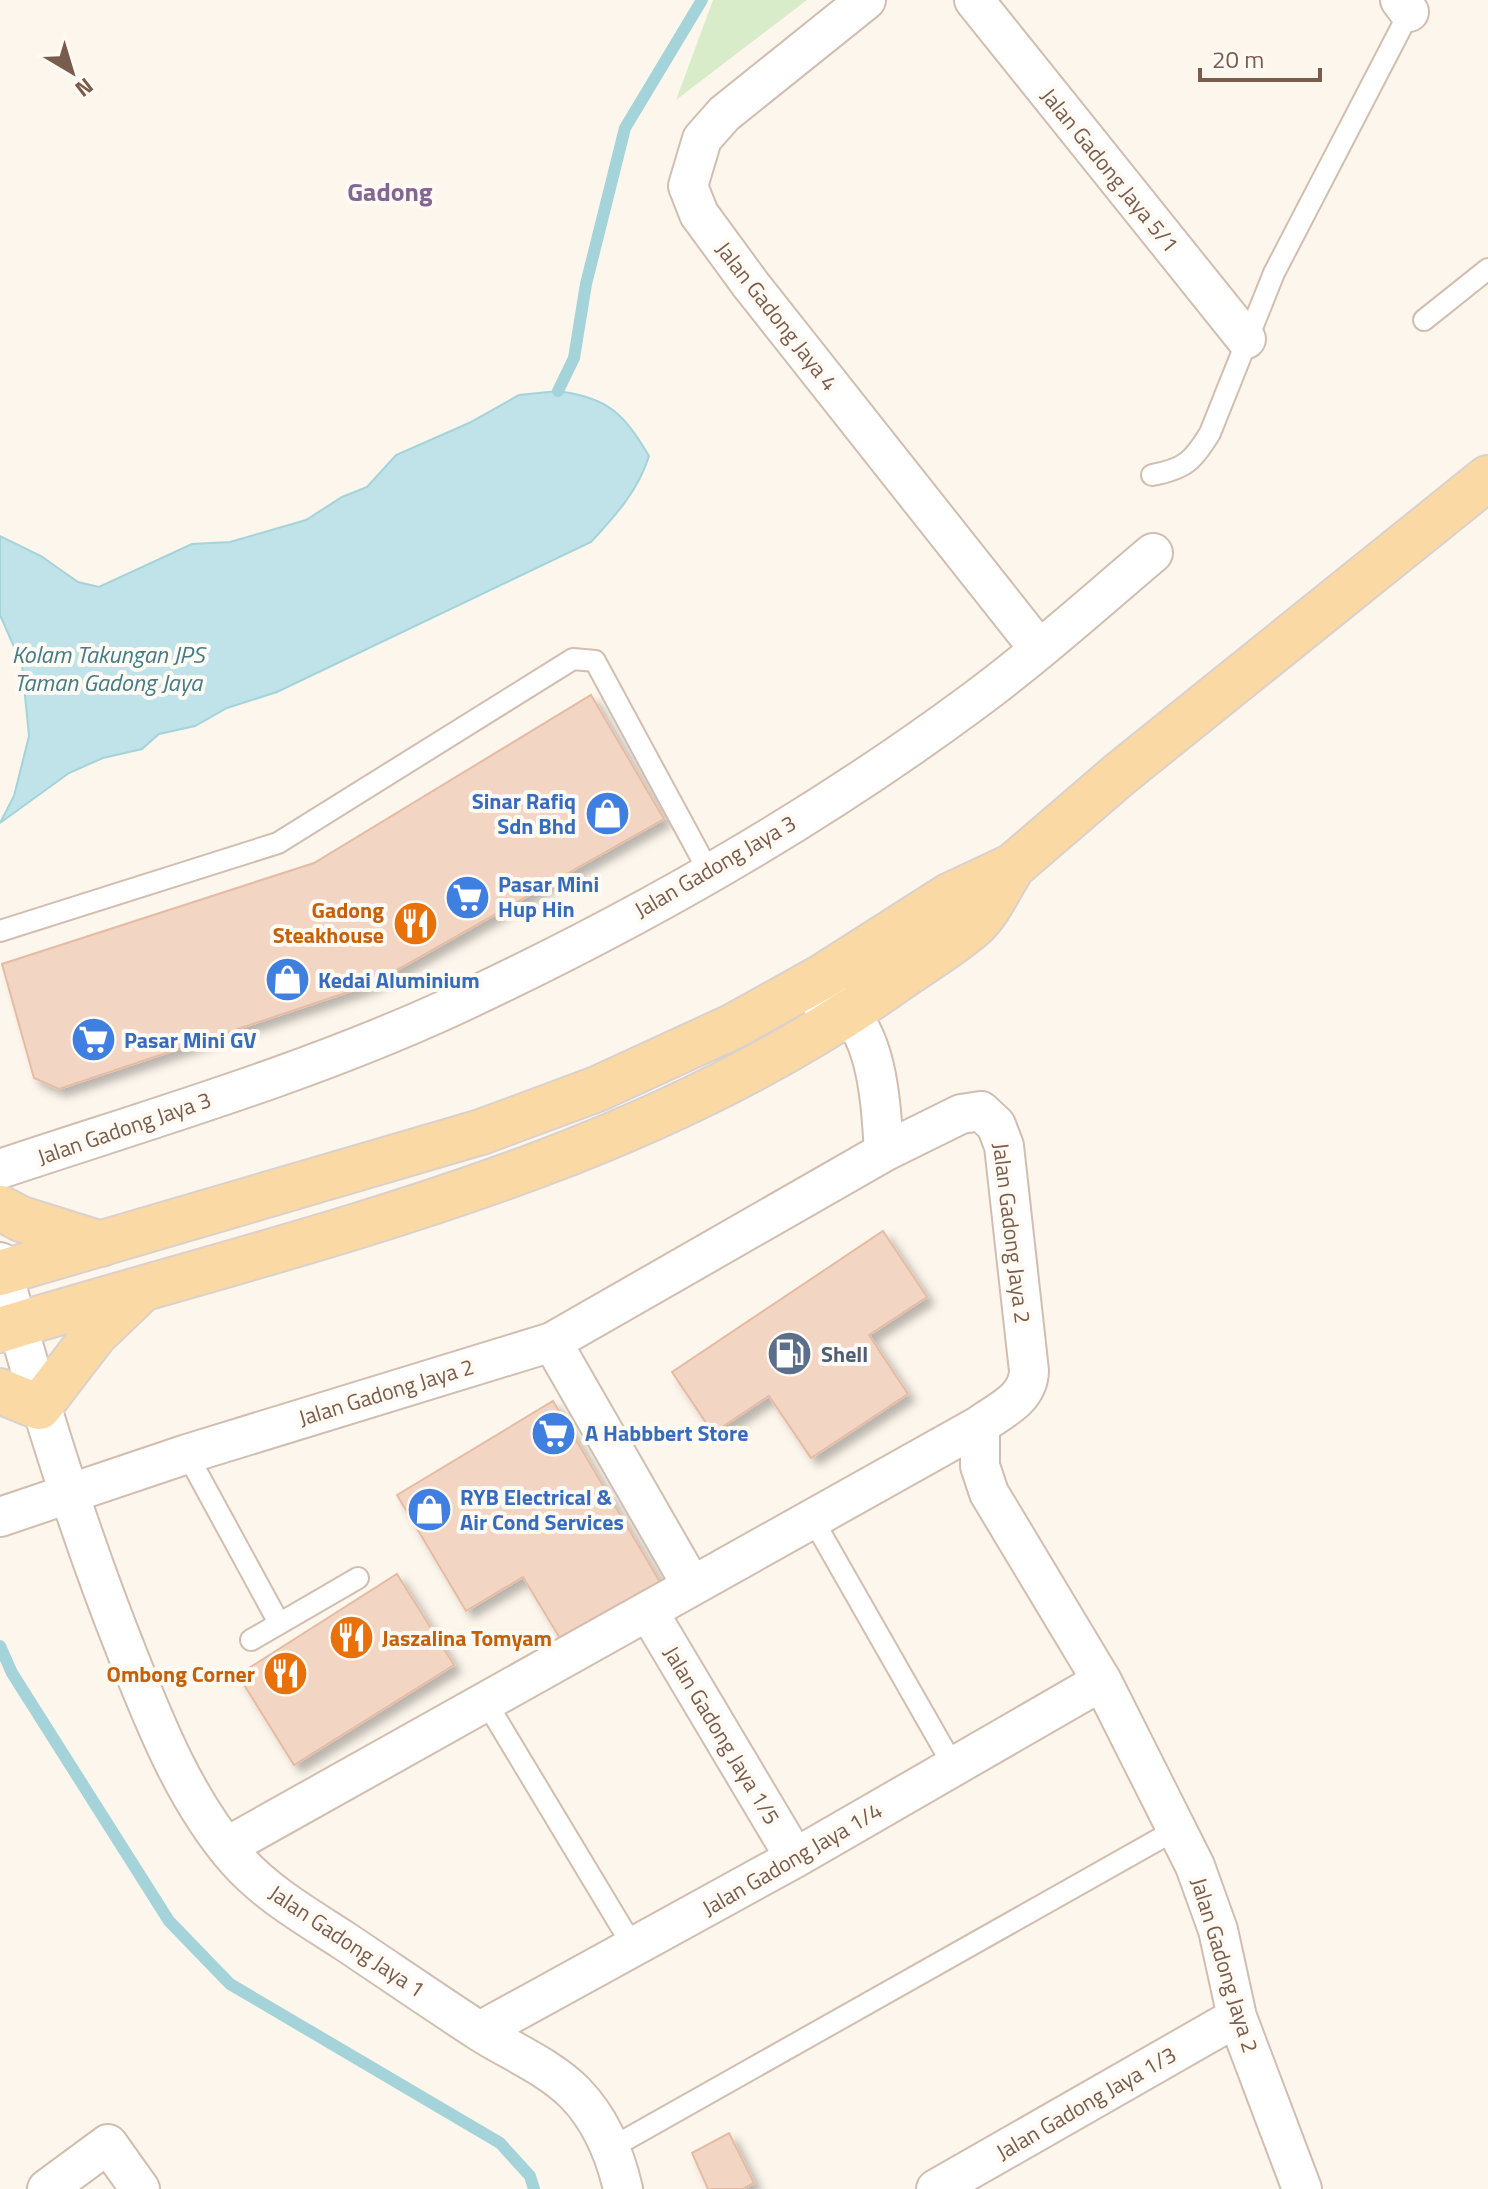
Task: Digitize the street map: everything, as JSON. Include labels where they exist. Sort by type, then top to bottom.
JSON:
[{"type":"main road","points":[[1,1269],[101,1244],[376,1165],[545,1110],[657,1064],[763,1010],[949,896],[1013,866],[1120,774],[1488,478]]},
{"type":"main road","points":[[8,1327],[394,1215],[602,1140],[758,1068],[848,1014],[975,925],[1013,866]]},
{"type":"main road","points":[[0,1208],[21,1219],[101,1244]]},
{"type":"main road","points":[[20,1399],[95,1334],[143,1287]]},
{"type":"street","name":"Jalan Gadong Jaya 4","points":[[866,0],[724,114],[702,139],[688,186],[699,214],[751,285],[1039,649]]},
{"type":"street","name":"Jalan Gadong Jaya 5/1","points":[[974,0],[1246,339]]},
{"type":"street","name":"Jalan Gadong Jaya 3","points":[[0,1169],[244,1087],[447,1009],[580,944],[709,872],[889,760],[976,700],[1153,553]]},
{"type":"street","points":[[763,1010],[824,1001],[848,1014],[878,1072],[884,1152]]},
{"type":"street","name":"Jalan Gadong Jaya 2","points":[[0,1517],[187,1454],[552,1342],[884,1152],[961,1114],[981,1111],[996,1125],[1004,1146],[1029,1382],[1017,1399],[980,1425],[980,1466],[989,1493],[1102,1681],[1208,1897],[1237,2017],[1302,2189]]},
{"type":"street","name":"Jalan Gadong Jaya 1","points":[[1,1269],[20,1399],[67,1495],[150,1712],[185,1782],[226,1847],[277,1897],[565,2085],[588,2110],[611,2148],[623,2189]]},
{"type":"street","points":[[552,1342],[692,1586]]},
{"type":"street","points":[[226,1847],[980,1425]]},
{"type":"street","name":"Jalan Gadong Jaya 1/5","points":[[648,1611],[795,1858]]},
{"type":"street","name":"Jalan Gadong Jaya 1/4","points":[[480,2031],[795,1858],[1102,1681]]},
{"type":"street","name":"Jalan Gadong Jaya 1/3","points":[[936,2189],[1237,2017]]},
{"type":"street","points":[[47,2189],[108,2144],[140,2189]]},
{"type":"lane","points":[[1152,475],[1178,470],[1198,453],[1210,433],[1274,273],[1408,4]]},
{"type":"lane","points":[[1424,320],[1488,269]]},
{"type":"lane","points":[[0,931],[278,843],[573,659],[595,661],[709,872]]},
{"type":"lane","points":[[187,1454],[279,1623]]},
{"type":"lane","points":[[812,1518],[954,1767]]},
{"type":"lane","points":[[251,1640],[358,1578]]},
{"type":"lane","points":[[486,1702],[634,1948]]},
{"type":"lane","points":[[611,2148],[1177,1829]]},
{"type":"green space","points":[[713,0],[807,0],[676,100]]},
{"type":"water","name":"Kolam Takungan JPS Taman Gadong Jaya","points":[[558,391],[590,398],[613,410],[631,429],[649,456],[632,491],[591,542],[277,692],[227,708],[195,726],[159,734],[142,749],[103,758],[69,773],[0,823],[14,796],[29,736],[22,665],[0,615],[0,536],[41,556],[78,582],[99,587],[192,544],[230,542],[306,520],[342,497],[367,487],[396,455],[469,423],[519,395]]},
{"type":"building","points":[[591,695],[664,819],[372,984],[59,1089],[34,1078],[2,964],[314,863]]},
{"type":"building","name":"Shell","points":[[883,1231],[927,1297],[869,1335],[908,1394],[811,1458],[769,1396],[713,1433],[672,1372]]},
{"type":"building","points":[[553,1401],[660,1582],[561,1640],[523,1577],[466,1611],[397,1495]]},
{"type":"building","points":[[397,1574],[454,1665],[294,1765],[238,1675]]},
{"type":"building","points":[[729,2133],[754,2183],[743,2189],[708,2189],[692,2153]]},
{"type":"waterway","points":[[558,391],[574,358],[586,284],[625,128],[702,0]]},
{"type":"waterway","points":[[0,1646],[12,1673],[169,1921],[230,1984],[500,2143],[530,2176],[534,2189]]},
{"type":"place","name":"Sinar Rafiq Sdn Bhd","points":[[607,814]]},
{"type":"place","name":"Pasar Mini Hup Hin","points":[[467,897]]},
{"type":"place","name":"Gadong Steakhouse","points":[[415,923]]},
{"type":"place","name":"Kedai Aluminium","points":[[287,980]]},
{"type":"place","name":"Pasar Mini GV","points":[[93,1040]]},
{"type":"place","name":"Shell","points":[[790,1354]]},
{"type":"place","name":"A Habbbert Store","points":[[554,1433]]},
{"type":"place","name":"RYB Electrical & Air Cond Services","points":[[429,1510]]},
{"type":"place","name":"Jaszalina Tomyam","points":[[351,1638]]},
{"type":"place","name":"Ombong Corner","points":[[286,1674]]},
{"type":"district","name":"Gadong","points":[[390,192]]}]
